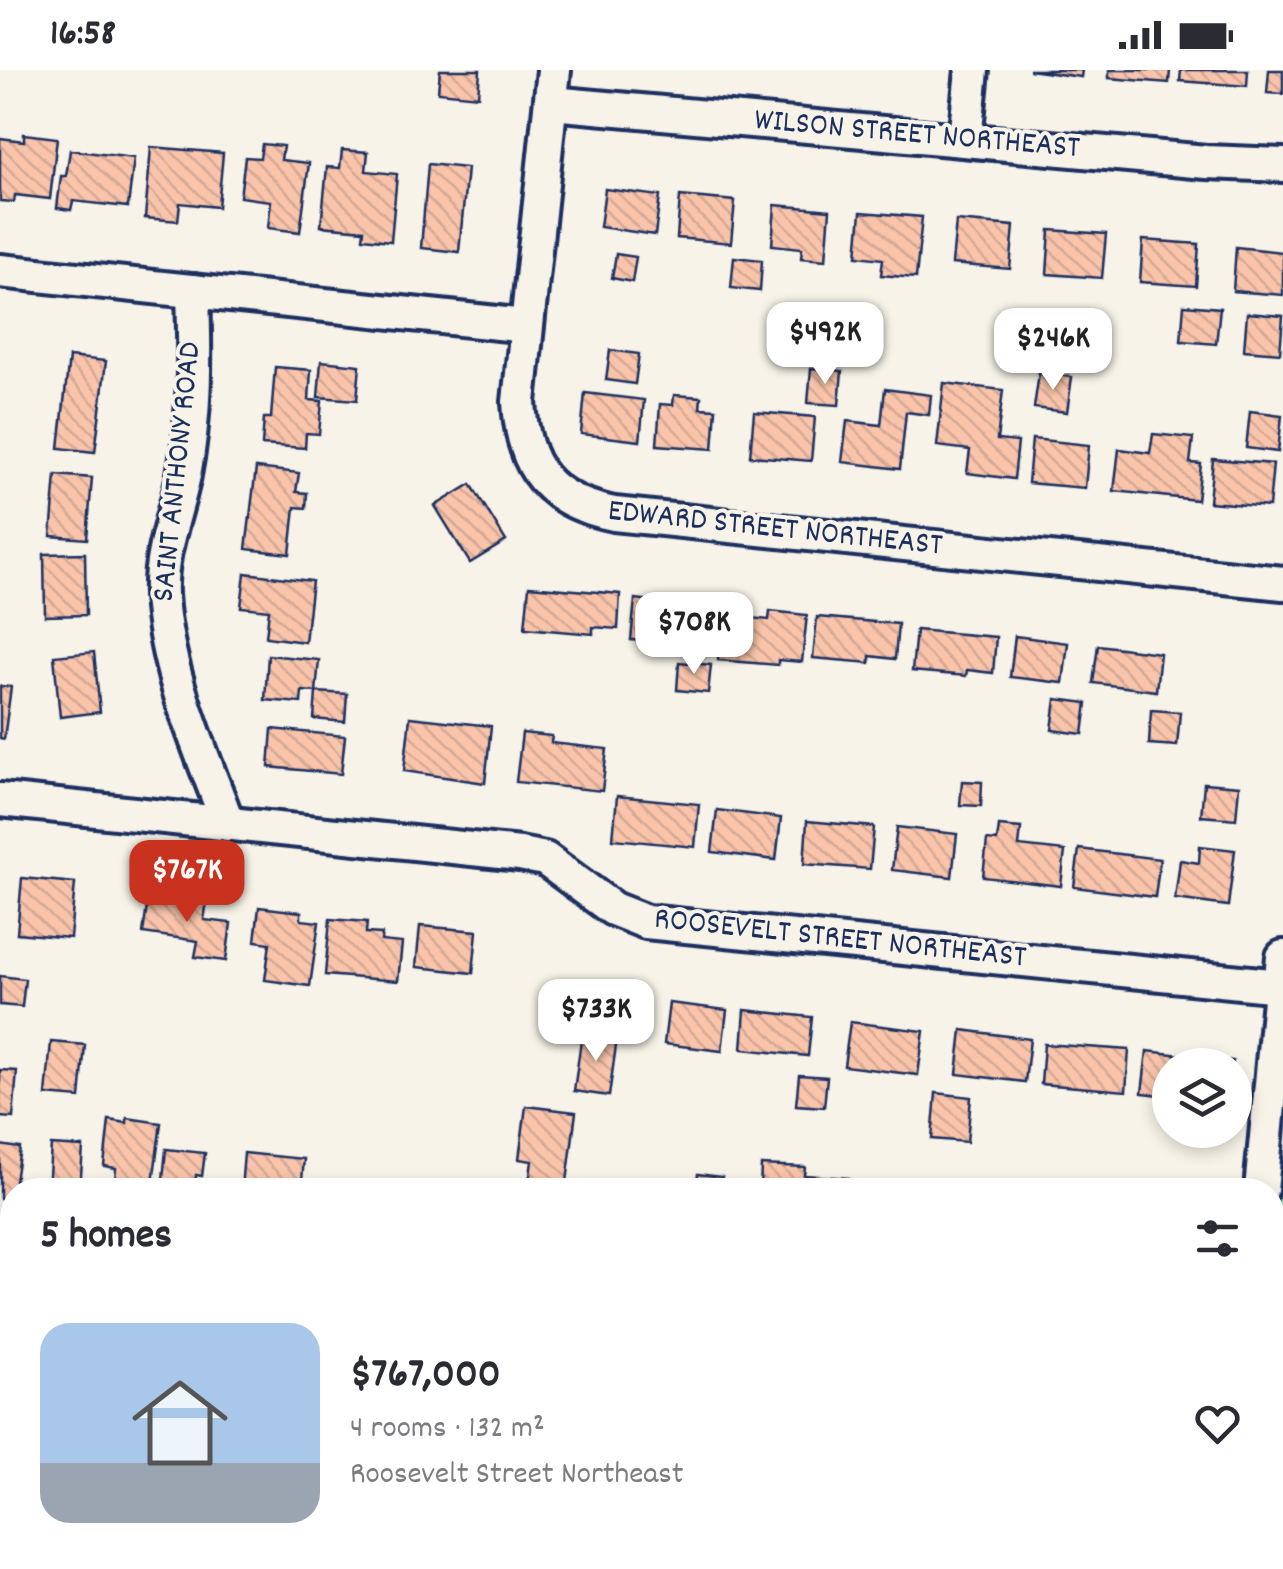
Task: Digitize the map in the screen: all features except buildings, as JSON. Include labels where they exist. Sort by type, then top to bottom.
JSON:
[{"type":"street","points":[[965,140],[972,70]]},
{"type":"street","name":"WILSON STREET NORTHEAST","points":[[552,86],[965,140],[1206,162],[1283,165]]},
{"type":"street","name":"EDWARD STREET NORTHEAST","points":[[552,86],[519,402],[521,434],[533,466],[556,490],[584,508],[1283,583]]},
{"type":"street","points":[[0,270],[526,326]]},
{"type":"street","name":"SAINT ANTHONY ROAD","points":[[193,291],[196,366],[191,426],[184,476],[167,534],[161,593],[169,653],[228,824]]},
{"type":"street","name":"ROOSEVELT STREET NORTHEAST","points":[[0,800],[545,859],[613,908],[646,922],[1282,971]]},
{"type":"street","points":[[1262,1178],[1282,971]]}]
